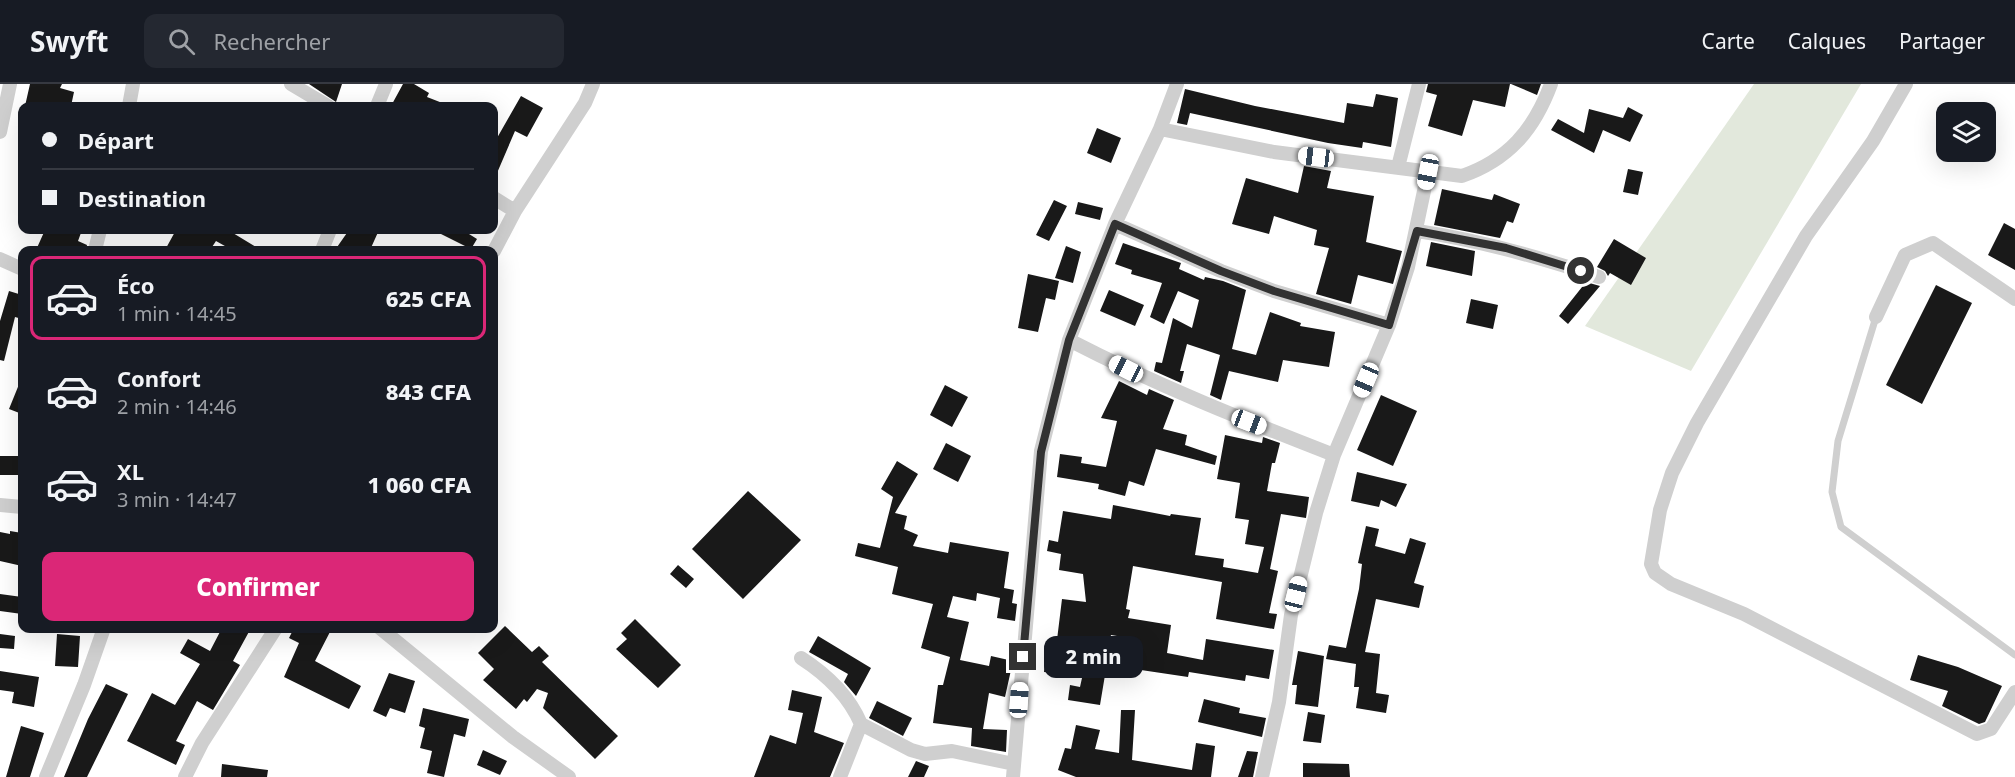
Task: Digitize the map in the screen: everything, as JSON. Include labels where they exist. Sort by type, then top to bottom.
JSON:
[{"type":"street","points":[[0,132],[10,84]]},
{"type":"street","points":[[130,102],[133,84]]},
{"type":"street","points":[[291,84],[321,102]]},
{"type":"street","points":[[378,102],[386,84]]},
{"type":"street","points":[[497,246],[515,211],[585,103],[592,84]]},
{"type":"street","points":[[801,658],[825,675],[848,701],[861,724],[911,750],[925,754],[952,751],[1013,770],[1041,452],[1069,340],[1115,224],[1160,129],[1177,84]]},
{"type":"street","points":[[1398,167],[1419,84]]},
{"type":"street","points":[[1160,129],[1274,152],[1462,176],[1487,167],[1505,154],[1527,132],[1545,102],[1551,84]]},
{"type":"street","points":[[1906,84],[1873,141],[1806,236],[1697,423],[1672,473],[1660,510],[1651,564],[1655,573],[1671,584],[1744,614],[1977,734],[1991,729],[2015,692]]},
{"type":"street","points":[[1262,777],[1269,754],[1292,615],[1316,513],[1334,455],[1389,325],[1417,231],[1428,172]]},
{"type":"street","points":[[498,200],[515,211]]},
{"type":"street","points":[[1115,224],[1263,287],[1389,325]]},
{"type":"street","points":[[1417,231],[1459,237],[1528,254],[1599,277]]},
{"type":"street","points":[[1876,317],[1905,255],[1933,243],[2015,299]]},
{"type":"street","points":[[0,259],[18,267]]},
{"type":"street","points":[[1069,340],[1155,383],[1334,455]]},
{"type":"street","points":[[0,505],[18,507]]},
{"type":"street","points":[[46,777],[84,685],[102,633]]},
{"type":"street","points":[[185,777],[202,743],[273,633]]},
{"type":"street","points":[[386,633],[513,737],[568,777]]},
{"type":"street","points":[[840,777],[861,724]]},
{"type":"lane","points":[[1876,317],[1838,441],[1832,492],[1841,527],[2015,655]]},
{"type":"shaded area","points":[[1754,84],[1861,84],[1691,371],[1585,326]]},
{"type":"building","points":[[30,84],[62,84],[60,88],[74,92],[72,102],[26,102]]},
{"type":"building","points":[[309,84],[342,84],[336,102]]},
{"type":"building","points":[[403,84],[414,84],[429,93],[427,97],[440,102],[393,102]]},
{"type":"building","points":[[1428,84],[1510,84],[1505,107],[1473,100],[1462,136],[1428,126],[1437,95],[1426,92]]},
{"type":"building","points":[[1511,84],[1541,84],[1537,95]]},
{"type":"building","points":[[1185,89],[1255,106],[1344,123],[1347,103],[1373,107],[1376,94],[1398,98],[1391,147],[1363,142],[1362,148],[1328,143],[1190,113],[1187,125],[1177,123]]},
{"type":"building","points":[[521,96],[543,108],[527,137],[515,131],[498,171],[498,136]]},
{"type":"building","points":[[1628,107],[1643,115],[1630,142],[1603,130],[1594,153],[1551,130],[1558,119],[1584,133],[1589,109],[1623,118]]},
{"type":"building","points":[[1097,128],[1121,138],[1111,163],[1087,153]]},
{"type":"building","points":[[1304,166],[1331,171],[1327,188],[1374,196],[1366,242],[1402,251],[1393,284],[1358,275],[1351,304],[1316,294],[1329,248],[1314,245],[1317,230],[1274,216],[1269,234],[1232,224],[1246,178],[1298,193]]},
{"type":"building","points":[[1628,169],[1643,172],[1638,195],[1623,192]]},
{"type":"building","points":[[1442,189],[1492,200],[1494,194],[1520,204],[1513,223],[1507,221],[1500,238],[1434,225]]},
{"type":"building","points":[[1054,200],[1067,206],[1049,241],[1036,235]]},
{"type":"building","points":[[1078,202],[1103,208],[1100,220],[1075,214]]},
{"type":"building","points":[[2004,223],[2015,229],[2015,270],[1988,255]]},
{"type":"building","points":[[43,234],[81,234],[78,241],[87,245],[87,246],[38,246]]},
{"type":"building","points":[[174,234],[235,234],[254,246],[225,246],[216,241],[213,246],[167,246]]},
{"type":"building","points":[[346,234],[377,234],[372,246],[338,246]]},
{"type":"building","points":[[441,234],[469,234],[477,239],[473,246],[465,246]]},
{"type":"building","points":[[1614,239],[1646,258],[1631,285],[1610,273],[1608,276],[1605,271],[1597,267]]},
{"type":"building","points":[[1431,242],[1475,251],[1472,276],[1426,266]]},
{"type":"building","points":[[1123,243],[1181,263],[1179,269],[1204,280],[1205,277],[1223,281],[1246,290],[1232,349],[1256,355],[1270,312],[1301,323],[1300,326],[1335,332],[1329,367],[1283,360],[1278,382],[1229,371],[1221,400],[1210,395],[1220,355],[1187,344],[1180,371],[1184,371],[1181,383],[1154,371],[1156,362],[1162,363],[1173,318],[1192,328],[1199,300],[1178,291],[1164,324],[1150,317],[1162,283],[1131,274],[1132,270],[1115,264]]},
{"type":"building","points":[[1066,246],[1081,252],[1073,283],[1055,278]]},
{"type":"building","points":[[1028,274],[1059,281],[1055,300],[1046,298],[1038,332],[1018,328]]},
{"type":"building","points":[[1586,282],[1600,286],[1568,324],[1559,316]]},
{"type":"building","points":[[1936,285],[1972,303],[1922,404],[1886,385]]},
{"type":"building","points":[[1109,290],[1144,305],[1135,326],[1100,311]]},
{"type":"building","points":[[9,291],[18,294],[18,318],[15,317],[4,361],[0,360],[0,321]]},
{"type":"building","points":[[1471,299],[1498,305],[1493,329],[1466,323]]},
{"type":"building","points":[[1119,381],[1147,395],[1149,389],[1174,400],[1163,429],[1187,435],[1185,445],[1217,456],[1215,465],[1156,449],[1144,486],[1129,481],[1125,496],[1098,489],[1099,484],[1057,477],[1060,454],[1082,457],[1081,463],[1106,467],[1117,421],[1101,418]]},
{"type":"building","points":[[945,385],[968,397],[952,427],[930,415]]},
{"type":"building","points":[[18,387],[18,412],[9,409]]},
{"type":"building","points":[[1381,395],[1417,411],[1393,466],[1357,450]]},
{"type":"building","points":[[1225,435],[1262,443],[1263,437],[1280,443],[1275,463],[1272,463],[1267,491],[1309,497],[1306,518],[1281,514],[1270,569],[1278,571],[1269,613],[1277,614],[1274,629],[1216,619],[1222,582],[1133,566],[1126,609],[1130,610],[1128,618],[1171,625],[1167,653],[1203,660],[1206,639],[1274,650],[1269,679],[1246,675],[1245,681],[1189,672],[1188,677],[1141,670],[1143,657],[1122,654],[1123,637],[1111,635],[1102,674],[1105,675],[1100,705],[1068,700],[1070,685],[1080,687],[1088,651],[1056,648],[1062,599],[1086,602],[1083,574],[1059,570],[1061,554],[1047,551],[1049,540],[1058,542],[1063,511],[1111,519],[1113,505],[1170,516],[1171,514],[1201,518],[1195,555],[1224,559],[1223,567],[1258,573],[1264,547],[1245,544],[1249,520],[1235,518],[1240,483],[1217,479]]},
{"type":"building","points":[[946,443],[971,456],[958,482],[933,469]]},
{"type":"building","points":[[0,456],[18,456],[18,475],[0,475]]},
{"type":"building","points":[[897,461],[918,474],[895,513],[907,516],[904,529],[918,535],[913,546],[948,553],[950,542],[1009,552],[1004,588],[1014,590],[1012,603],[1017,604],[1015,621],[997,618],[1000,598],[977,593],[976,601],[953,596],[947,617],[969,622],[960,660],[989,666],[991,656],[1013,661],[1005,697],[989,693],[983,729],[1007,730],[1006,752],[971,746],[972,728],[933,723],[938,685],[943,685],[950,657],[921,648],[933,604],[892,594],[898,567],[855,556],[858,543],[880,548],[893,497],[881,489]]},
{"type":"building","points":[[1357,472],[1407,484],[1396,507],[1381,500],[1379,507],[1351,501]]},
{"type":"building","points":[[748,491],[801,540],[743,599],[692,549]]},
{"type":"building","points":[[1366,526],[1379,529],[1375,546],[1405,554],[1410,538],[1426,543],[1414,583],[1424,586],[1419,608],[1376,599],[1365,652],[1380,654],[1376,693],[1389,695],[1386,713],[1356,708],[1359,687],[1354,687],[1356,664],[1326,659],[1329,645],[1346,648],[1359,589],[1362,564],[1358,563]]},
{"type":"building","points":[[10,531],[18,532],[18,565],[0,561],[0,532],[10,534]]},
{"type":"building","points":[[678,565],[694,579],[686,588],[670,574]]},
{"type":"building","points":[[0,594],[18,596],[18,613],[0,611]]},
{"type":"building","points":[[635,619],[681,665],[658,688],[616,649],[627,639],[621,633]]},
{"type":"building","points":[[505,626],[532,652],[539,646],[549,656],[542,662],[618,736],[595,759],[543,708],[548,693],[537,689],[527,702],[524,699],[516,709],[483,680],[494,669],[478,653]]},
{"type":"building","points":[[219,633],[248,633],[233,661],[240,665],[213,710],[197,701],[176,741],[185,745],[176,765],[127,741],[152,693],[175,705],[200,664],[180,653],[188,639],[210,651]]},
{"type":"building","points":[[292,633],[329,633],[315,661],[361,686],[349,709],[284,677],[299,643],[289,638]]},
{"type":"building","points":[[0,634],[15,636],[14,649],[0,648]]},
{"type":"building","points":[[57,634],[80,636],[78,667],[55,666]]},
{"type":"building","points":[[818,636],[871,668],[856,696],[844,682],[848,674],[809,652]]},
{"type":"building","points":[[1046,650],[1057,652],[1056,673],[1044,672]]},
{"type":"building","points":[[1298,651],[1324,656],[1318,707],[1295,704],[1297,685],[1292,685]]},
{"type":"building","points":[[1918,655],[1958,667],[2002,686],[1985,722],[1979,724],[1942,706],[1948,691],[1910,680]]},
{"type":"building","points":[[0,671],[39,677],[34,707],[12,703],[14,692],[0,690]]},
{"type":"building","points":[[389,673],[415,681],[405,713],[390,708],[386,717],[373,711]]},
{"type":"building","points":[[106,684],[128,694],[87,777],[64,777],[88,719]]},
{"type":"building","points":[[792,690],[822,697],[814,732],[844,743],[830,777],[754,777],[770,735],[796,744],[803,713],[788,710]]},
{"type":"building","points":[[1204,699],[1240,708],[1239,713],[1266,718],[1262,737],[1198,722]]},
{"type":"building","points":[[877,701],[912,718],[903,736],[869,718]]},
{"type":"building","points":[[423,708],[469,719],[465,737],[454,734],[444,777],[427,773],[432,751],[420,748],[425,728],[419,726]]},
{"type":"building","points":[[1121,710],[1135,710],[1132,760],[1192,770],[1196,743],[1215,746],[1211,777],[1076,777],[1058,770],[1065,748],[1071,749],[1076,725],[1100,730],[1095,749],[1119,753]]},
{"type":"building","points":[[1308,712],[1325,715],[1321,743],[1303,741]]},
{"type":"building","points":[[21,726],[44,733],[30,777],[6,777]]},
{"type":"building","points":[[483,750],[507,761],[500,775],[477,765]]},
{"type":"building","points":[[1247,751],[1258,752],[1253,777],[1238,777]]},
{"type":"building","points":[[916,761],[929,766],[924,777],[908,777]]},
{"type":"building","points":[[1303,763],[1349,764],[1350,777],[1303,777]]},
{"type":"building","points":[[222,764],[268,770],[267,777],[221,777]]},
{"type":"route","points":[[1023,657],[1041,452],[1069,340],[1115,224],[1221,271],[1274,291],[1389,325],[1417,231],[1459,237],[1506,248],[1581,271]]}]
